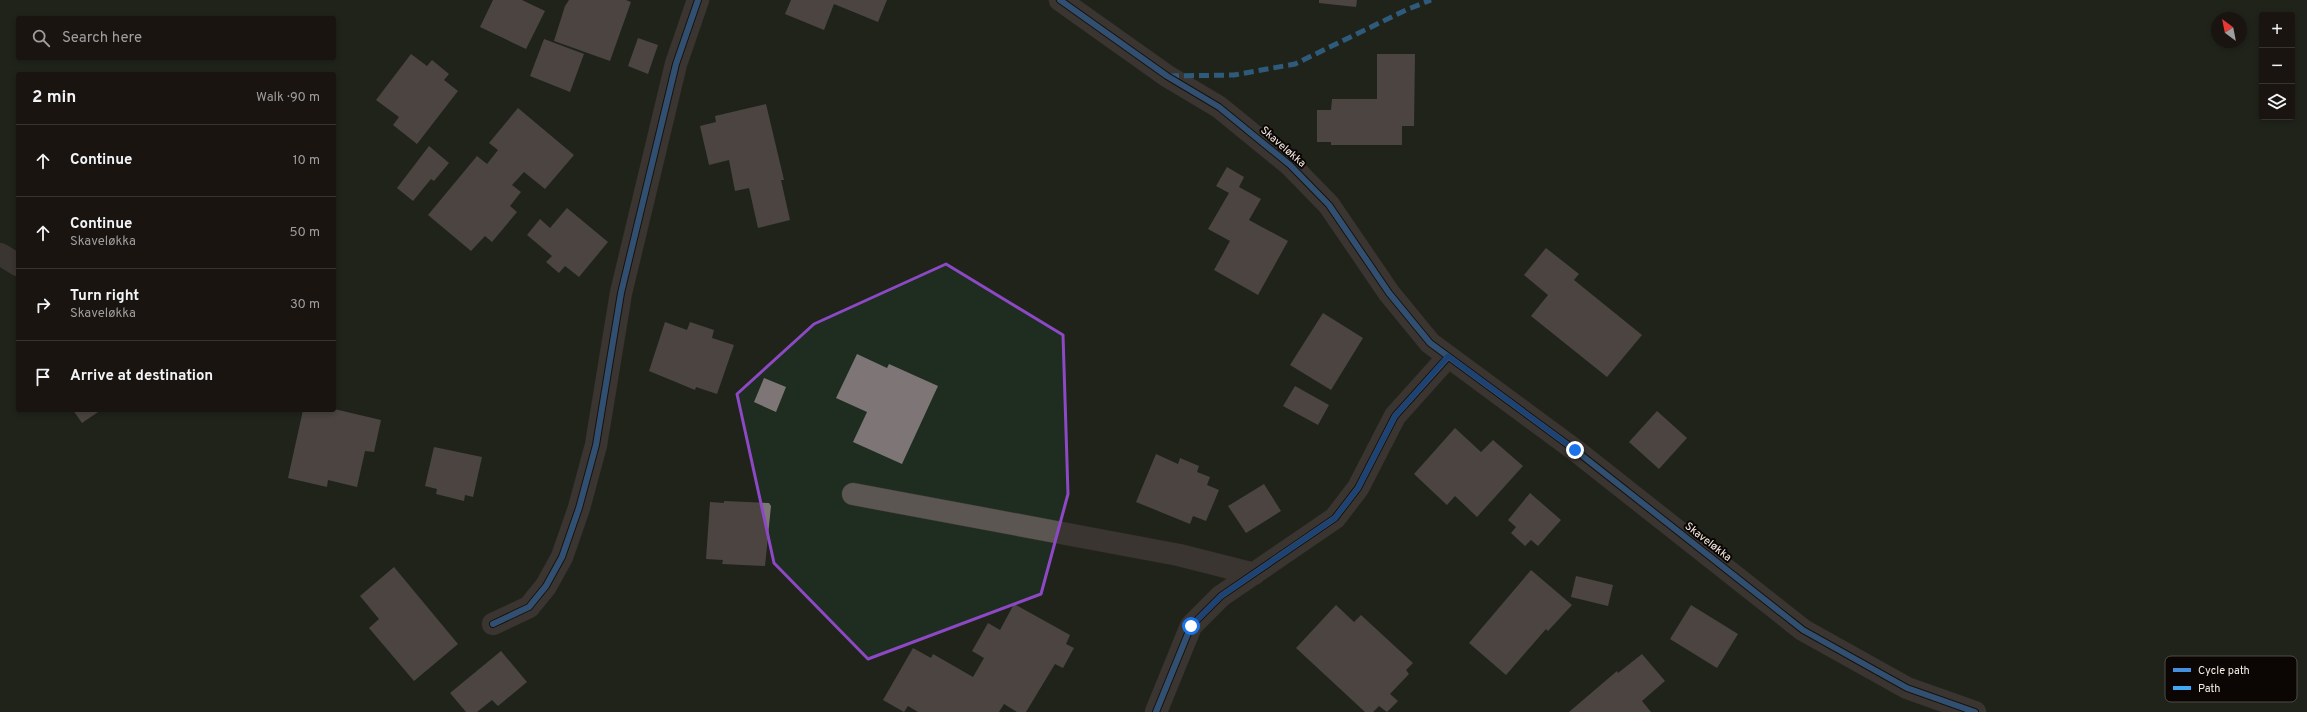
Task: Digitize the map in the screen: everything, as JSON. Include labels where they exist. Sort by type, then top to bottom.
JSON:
[{"type":"street","points":[[493,624],[529,607],[546,586],[562,558],[579,508],[596,445],[621,293],[676,64],[698,0]]},
{"type":"street","name":"Skaveløkka","points":[[1060,0],[1167,76],[1219,107],[1290,165],[1329,205],[1389,293],[1430,343],[1575,450],[1803,630],[1907,688],[1975,712]]},
{"type":"street","points":[[0,254],[16,264]]},
{"type":"street","points":[[1156,712],[1191,626],[1221,596],[1335,518],[1358,488],[1395,416],[1448,356]]},
{"type":"street","points":[[853,494],[1179,555],[1254,574]]},
{"type":"highlighted area","points":[[946,264],[1063,335],[1068,494],[1041,594],[868,659],[774,563],[737,394],[814,324]]},
{"type":"green space","points":[[0,0],[2307,0],[2307,712],[0,712]]},
{"type":"building","points":[[493,0],[522,0],[545,11],[526,49],[480,27]]},
{"type":"building","points":[[569,0],[626,0],[631,2],[610,61],[554,41],[565,6]]},
{"type":"building","points":[[791,0],[887,0],[878,22],[834,4],[824,30],[785,14]]},
{"type":"building","points":[[1319,0],[1357,0],[1356,7],[1319,3]]},
{"type":"building","points":[[638,38],[658,45],[648,74],[628,66]]},
{"type":"building","points":[[544,39],[584,54],[570,92],[530,76]]},
{"type":"building","points":[[411,54],[427,66],[432,60],[449,74],[444,80],[458,91],[417,144],[393,125],[399,117],[376,100]]},
{"type":"building","points":[[1377,54],[1415,54],[1414,126],[1402,126],[1402,145],[1331,145],[1331,142],[1317,142],[1317,110],[1331,110],[1332,99],[1377,99]]},
{"type":"building","points":[[766,104],[784,180],[781,180],[790,220],[758,228],[749,188],[735,191],[729,160],[709,165],[700,126],[716,122],[715,116]]},
{"type":"building","points":[[518,108],[574,155],[545,189],[524,172],[512,185],[521,192],[510,206],[517,212],[492,242],[485,236],[471,251],[428,215],[477,156],[487,164],[498,150],[489,143]]},
{"type":"building","points":[[429,146],[449,163],[434,181],[431,179],[413,201],[397,188]]},
{"type":"building","points":[[1227,167],[1244,177],[1239,187],[1261,199],[1249,220],[1288,241],[1258,295],[1214,270],[1230,241],[1208,229],[1229,193],[1216,186]]},
{"type":"building","points":[[567,208],[608,242],[579,277],[565,266],[559,273],[546,262],[552,256],[527,235],[540,219],[550,228]]},
{"type":"building","points":[[1546,248],[1579,274],[1574,280],[1642,335],[1607,377],[1531,316],[1548,295],[1524,275]]},
{"type":"building","points":[[1323,313],[1363,338],[1331,390],[1290,365]]},
{"type":"building","points":[[665,322],[687,330],[690,322],[714,330],[712,338],[734,345],[717,394],[696,387],[695,390],[649,371]]},
{"type":"building","points":[[857,354],[887,368],[889,364],[938,386],[902,464],[853,442],[867,412],[836,398]]},
{"type":"building","points":[[764,378],[786,387],[776,412],[754,402]]},
{"type":"building","points":[[1295,386],[1329,405],[1318,425],[1283,406]]},
{"type":"building","points":[[336,409],[381,420],[374,452],[365,451],[357,487],[328,480],[327,487],[288,478],[303,412],[336,412]]},
{"type":"building","points":[[1657,411],[1687,438],[1659,469],[1629,442]]},
{"type":"building","points":[[74,412],[98,412],[82,423]]},
{"type":"building","points":[[1455,428],[1481,452],[1493,440],[1523,466],[1477,517],[1455,496],[1447,505],[1414,474]]},
{"type":"building","points":[[434,447],[482,457],[473,497],[465,495],[464,501],[436,494],[437,489],[425,486]]},
{"type":"building","points":[[1156,454],[1178,464],[1180,458],[1199,466],[1197,472],[1210,477],[1207,485],[1219,490],[1206,521],[1193,516],[1190,524],[1136,502]]},
{"type":"building","points":[[1264,484],[1281,511],[1246,533],[1228,506]]},
{"type":"building","points":[[1530,493],[1561,520],[1538,546],[1531,540],[1525,546],[1511,533],[1516,527],[1508,520]]},
{"type":"building","points":[[724,501],[769,503],[771,506],[765,566],[722,564],[723,560],[706,559],[710,502],[724,503]]},
{"type":"building","points":[[394,567],[458,644],[414,681],[369,628],[379,619],[360,596]]},
{"type":"building","points":[[1531,570],[1572,605],[1548,631],[1546,629],[1506,675],[1469,643]]},
{"type":"building","points":[[1576,576],[1613,585],[1608,606],[1571,597]]},
{"type":"building","points":[[1014,604],[1070,635],[1066,644],[1074,648],[1063,668],[1055,664],[1026,712],[1017,712],[1004,704],[999,712],[918,712],[908,706],[904,712],[883,700],[913,648],[931,658],[933,654],[973,677],[984,658],[972,651],[988,623],[1000,630]]},
{"type":"building","points":[[1336,605],[1354,622],[1361,615],[1413,663],[1406,670],[1409,674],[1390,694],[1398,701],[1387,712],[1379,706],[1373,712],[1365,712],[1296,648]]},
{"type":"building","points":[[1691,605],[1738,634],[1717,668],[1670,639]]},
{"type":"building","points":[[501,651],[527,682],[498,706],[492,700],[477,712],[466,712],[450,693]]},
{"type":"building","points":[[1642,654],[1665,681],[1642,701],[1651,712],[1569,712],[1617,671],[1618,673]]},
{"type":"marked path","points":[[1169,76],[1234,75],[1295,64],[1406,10],[1431,0]]},
{"type":"cycle path","points":[[493,624],[529,607],[546,586],[562,557],[579,508],[596,445],[621,293],[676,64],[698,0]]},
{"type":"cycle path","points":[[1060,0],[1167,76],[1219,107],[1290,165],[1329,205],[1389,293],[1430,343],[1575,450],[1803,630],[1907,688],[1975,712]]},
{"type":"cycle path","points":[[1156,712],[1191,626],[1221,596],[1335,518],[1358,488],[1395,416],[1448,357]]},
{"type":"route","points":[[1191,626],[1221,596],[1335,518],[1358,488],[1395,416],[1448,356],[1575,450]]}]
